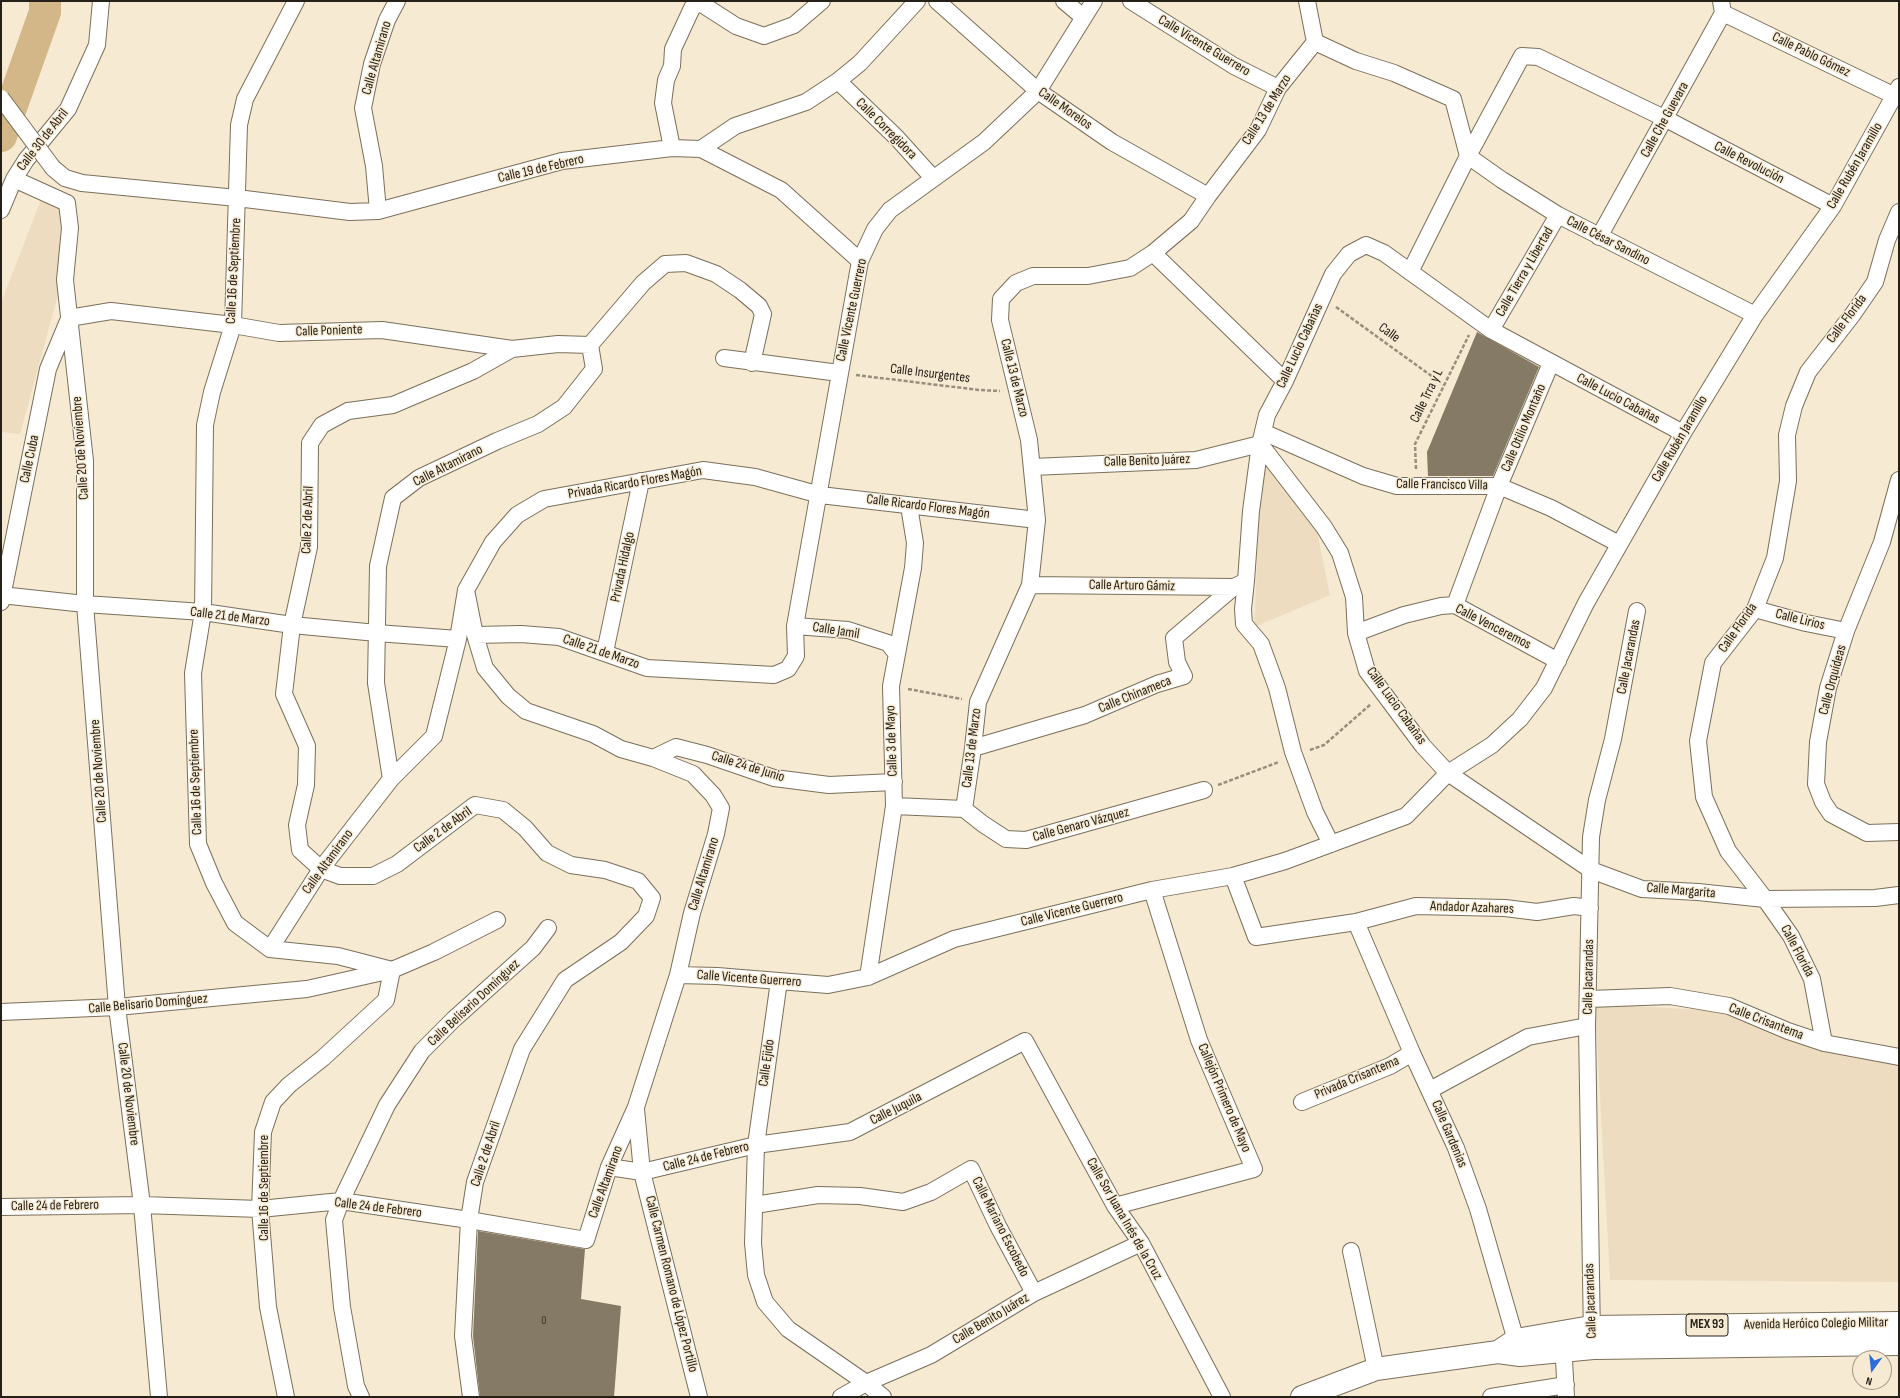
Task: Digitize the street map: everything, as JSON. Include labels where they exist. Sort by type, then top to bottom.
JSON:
[{"type":"main road","name":"Avenida Heróico Colegio Militar","points":[[1302,1397],[1376,1369],[1592,1337],[1899,1323]]},
{"type":"main road","name":"Avenida Heróico Colegio Militar","points":[[1592,1337],[1899,1344]]},
{"type":"street","name":"Calle 30 de Abril","points":[[1,210],[14,178],[26,160],[68,109],[97,45],[101,1]]},
{"type":"street","name":"Calle 16 de Septiembre","points":[[270,949],[236,923],[214,882],[198,844],[193,673],[203,612],[205,425],[212,392],[233,326],[239,125],[245,99],[296,1]]},
{"type":"street","name":"Calle Altamirano","points":[[378,211],[374,166],[363,108],[372,64],[387,20],[397,1]]},
{"type":"street","points":[[672,148],[662,103],[666,80],[672,66],[673,49],[692,8],[697,2],[736,26],[764,36],[794,25],[822,1]]},
{"type":"street","points":[[701,149],[735,126],[806,102],[838,82],[860,64],[917,1]]},
{"type":"street","name":"Calle Morelos","points":[[937,1],[1038,91],[1112,142],[1208,196]]},
{"type":"street","points":[[1064,1],[1083,17]]},
{"type":"street","name":"Calle Vicente Guerrero","points":[[774,676],[788,669],[796,656],[795,626],[820,495],[839,373],[860,261],[875,229],[890,210],[932,178],[984,142],[1038,91],[1094,1]]},
{"type":"street","name":"Calle Vicente Guerrero","points":[[1131,1],[1234,66],[1278,88]]},
{"type":"street","points":[[1307,1],[1315,42],[1356,61],[1394,73],[1453,99],[1468,156],[1410,272]]},
{"type":"street","name":"Calle Pablo Gómez","points":[[1722,7],[1898,94]]},
{"type":"street","name":"Calle Che Guevara","points":[[1599,237],[1666,119],[1722,7]]},
{"type":"street","name":"Calle 13 de Marzo","points":[[964,809],[978,702],[1030,585],[1037,520],[1029,440],[1000,320],[1001,299],[1016,283],[1033,276],[1088,276],[1130,268],[1153,253],[1192,222],[1208,196],[1258,130],[1278,88],[1315,42]]},
{"type":"street","name":"Calle Revolución","points":[[1468,156],[1522,56],[1538,57],[1666,119],[1833,206]]},
{"type":"street","name":"Calle Corregidora","points":[[838,82],[897,138],[932,178]]},
{"type":"street","name":"Calle Rubén Jaramillo","points":[[1448,774],[1492,745],[1520,720],[1544,688],[1586,603],[1683,433],[1755,315],[1833,206],[1898,94]]},
{"type":"street","name":"Calle 19 de Febrero","points":[[1,98],[53,168],[64,178],[82,183],[237,198],[350,212],[378,211],[562,161],[672,148],[701,149],[736,165],[782,190],[860,261]]},
{"type":"street","name":"Calle César Sandino","points":[[1468,156],[1502,180],[1558,215],[1755,315]]},
{"type":"street","name":"Calle 20 de Noviembre","points":[[14,178],[67,203],[70,228],[65,280],[85,461],[85,604],[117,1007],[142,1205],[159,1397]]},
{"type":"street","name":"Calle Florida","points":[[1824,1043],[1812,978],[1791,936],[1728,851],[1704,797],[1698,741],[1713,663],[1755,609],[1775,558],[1788,481],[1787,435],[1794,406],[1808,372],[1853,314],[1875,282],[1887,240],[1899,212]]},
{"type":"street","name":"Calle Tierra y Libertad","points":[[1491,330],[1558,215]]},
{"type":"street","name":"Calle Lucio Cabañas","points":[[1448,774],[1400,716],[1367,671],[1356,633],[1354,597],[1340,553],[1324,527],[1261,438],[1267,416],[1285,381],[1333,274],[1349,254],[1366,245],[1384,252],[1491,330],[1683,433]]},
{"type":"street","points":[[1153,253],[1285,381]]},
{"type":"street","points":[[590,345],[643,283],[659,268],[665,264],[686,263],[716,274],[740,290],[759,306],[763,314],[752,362]]},
{"type":"street","name":"Calle Poniente","points":[[69,318],[111,311],[279,333],[382,330],[512,349],[558,344],[590,345]]},
{"type":"street","name":"Calle Cuba","points":[[1,598],[48,369],[69,318]]},
{"type":"street","name":"Calle Altamirano","points":[[391,778],[376,683],[378,566],[393,498],[419,478],[497,441],[538,424],[564,407],[594,369],[590,345]]},
{"type":"street","name":"Calle 2 de Abril","points":[[471,1397],[463,1336],[469,1220],[475,1182],[522,1049],[565,980],[621,942],[646,916],[652,898],[638,881],[605,870],[571,865],[547,853],[525,828],[504,810],[475,805],[397,864],[373,876],[340,876],[321,869],[300,850],[297,825],[306,785],[306,746],[284,694],[292,625],[309,547],[310,443],[322,425],[348,411],[394,406],[472,372],[512,349]]},
{"type":"street","points":[[724,358],[839,373]]},
{"type":"street","name":"Calle Otilio Montaño","points":[[1455,605],[1499,486],[1551,363]]},
{"type":"street","points":[[1261,438],[1240,584],[1244,624],[1261,644],[1277,688],[1293,752],[1315,812],[1331,844]]},
{"type":"street","name":"Calle Francisco Villa","points":[[1261,438],[1363,476],[1397,486],[1499,486],[1551,508],[1619,544]]},
{"type":"street","name":"Calle Benito Juárez","points":[[1032,467],[1196,460],[1261,438]]},
{"type":"street","name":"Privada Ricardo Flores Magón","points":[[466,590],[493,542],[517,515],[544,499],[703,470],[755,477],[820,495]]},
{"type":"street","name":"Calle Orquídeas","points":[[1899,480],[1882,542],[1846,631],[1828,688],[1818,742],[1816,784],[1823,802],[1831,814],[1867,833],[1899,832]]},
{"type":"street","name":"Privada Hidalgo","points":[[605,652],[641,481]]},
{"type":"street","name":"Calle Ricardo Flores Magón","points":[[820,495],[1037,520]]},
{"type":"street","name":"Calle 3 de Mayo","points":[[868,977],[894,806],[891,686],[913,568],[915,543],[909,506]]},
{"type":"street","name":"Calle Arturo Gámiz","points":[[1030,585],[1240,584]]},
{"type":"street","name":"Calle Chinameca","points":[[973,748],[1085,715],[1158,684],[1184,676],[1177,662],[1174,638],[1240,584]]},
{"type":"street","name":"Calle Altamirano","points":[[270,949],[321,869],[391,778],[434,736],[458,639],[466,590]]},
{"type":"street","points":[[466,590],[475,635]]},
{"type":"street","name":"Calle 21 de Marzo","points":[[1,598],[203,612],[292,625],[458,639]]},
{"type":"street","name":"Calle Venceremos","points":[[1356,633],[1404,615],[1441,606],[1455,605],[1558,661]]},
{"type":"street","name":"Calle Lirios","points":[[1755,609],[1806,623],[1846,631]]},
{"type":"street","name":"Calle Jacarandas","points":[[1592,1337],[1588,1026],[1591,837],[1597,800],[1613,739],[1637,611]]},
{"type":"street","name":"Calle Jamil","points":[[795,626],[848,630],[888,643],[896,653]]},
{"type":"street","name":"Calle 21 de Marzo","points":[[475,635],[521,634],[559,637],[647,668],[774,676]]},
{"type":"street","name":"Calle Altamirano","points":[[475,635],[485,668],[508,696],[526,711],[593,734],[621,749],[653,758],[693,774],[713,795],[721,808],[716,834],[692,913],[678,975],[636,1107],[609,1167],[586,1240]]},
{"type":"street","name":"Calle 24 de Junio","points":[[653,758],[676,747],[707,755],[774,778],[829,785],[894,782]]},
{"type":"street","name":"Calle Vicente Guerrero","points":[[678,975],[717,976],[828,985],[868,977],[954,939],[1152,890],[1233,876],[1284,861],[1406,816],[1448,774]]},
{"type":"street","name":"Calle Margarita","points":[[1448,774],[1591,870],[1642,889],[1698,892],[1765,899],[1875,898],[1899,895]]},
{"type":"street","name":"Calle Genaro Vázquez","points":[[964,809],[1006,839],[1026,840],[1204,790]]},
{"type":"street","points":[[894,806],[964,809]]},
{"type":"street","name":"Andador Azahares","points":[[1233,876],[1256,937],[1356,922],[1416,906],[1505,908],[1537,912],[1574,906],[1590,908]]},
{"type":"street","name":"Callejón Primero de Mayo","points":[[1115,1206],[1254,1169],[1199,1040],[1152,890]]},
{"type":"street","name":"Calle Belisario Domínguez","points":[[1,1012],[117,1007],[307,989],[392,970],[434,952],[497,920]]},
{"type":"street","name":"Calle Gardenias","points":[[1356,922],[1412,1053],[1456,1148],[1478,1209],[1511,1349]]},
{"type":"street","name":"Calle Belisario Domínguez","points":[[361,1397],[356,1386],[342,1306],[334,1220],[341,1201],[387,1105],[422,1051],[454,1019],[533,948],[548,928]]},
{"type":"street","points":[[270,949],[338,956],[392,970]]},
{"type":"street","name":"Calle 16 de Septiembre","points":[[286,1397],[268,1308],[260,1210],[263,1132],[273,1102],[289,1085],[323,1058],[386,1000],[392,970]]},
{"type":"street","name":"Calle Ejido","points":[[778,981],[756,1145],[753,1243],[756,1275],[765,1302],[788,1329],[866,1383],[882,1397]]},
{"type":"street","name":"Calle Crisantema","points":[[1589,999],[1670,996],[1729,1006],[1788,1031],[1824,1043],[1899,1057]]},
{"type":"street","points":[[1430,1090],[1528,1037],[1588,1026]]},
{"type":"street","name":"Calle Sor Juana Inés de la Cruz","points":[[1025,1041],[1115,1206],[1141,1243],[1222,1397]]},
{"type":"street","name":"Calle Juquila","points":[[756,1145],[850,1132],[1025,1041]]},
{"type":"street","name":"Privada Crisantema","points":[[1302,1102],[1390,1066],[1412,1053]]},
{"type":"street","name":"Calle Carmen Romano de López Portillo","points":[[636,1107],[642,1172],[699,1397]]},
{"type":"street","name":"Calle 24 de Febrero","points":[[609,1167],[642,1172],[756,1145]]},
{"type":"street","name":"Calle Mariano Escobedo","points":[[755,1205],[818,1195],[860,1196],[904,1202],[931,1192],[971,1169],[998,1226],[1034,1293]]},
{"type":"street","name":"Calle 24 de Febrero","points":[[1,1207],[142,1205],[260,1210],[341,1201],[469,1220],[586,1240]]},
{"type":"street","name":"Calle Benito Juárez","points":[[841,1397],[866,1383],[931,1355],[1034,1293],[1141,1243]]},
{"type":"street","points":[[1351,1252],[1376,1369]]},
{"type":"street","points":[[1492,1397],[1566,1391],[1563,1341]]},
{"type":"path","name":"Calle","points":[[1323,297],[1444,385]]},
{"type":"path","name":"Calle Trra y L","points":[[1417,486],[1415,444],[1477,320]]},
{"type":"path","name":"Calle Insurgentes","points":[[839,373],[979,390],[1018,391]]},
{"type":"path","points":[[891,686],[978,702]]},
{"type":"shaded area","points":[[42,197],[64,206],[58,295],[20,434],[1,432],[1,303]]},
{"type":"shaded area","points":[[1262,458],[1317,532],[1330,595],[1254,627]]},
{"type":"shaded area","points":[[1595,1004],[1722,1011],[1899,1062],[1899,1282],[1610,1280]]},
{"type":"building","points":[[1477,332],[1539,367],[1493,476],[1428,476],[1427,452]]},
{"type":"building","points":[[478,1231],[585,1249],[581,1299],[621,1306],[614,1397],[480,1397],[473,1336]]},
{"type":"waterway","points":[[1,136],[45,12],[45,1]]}]
